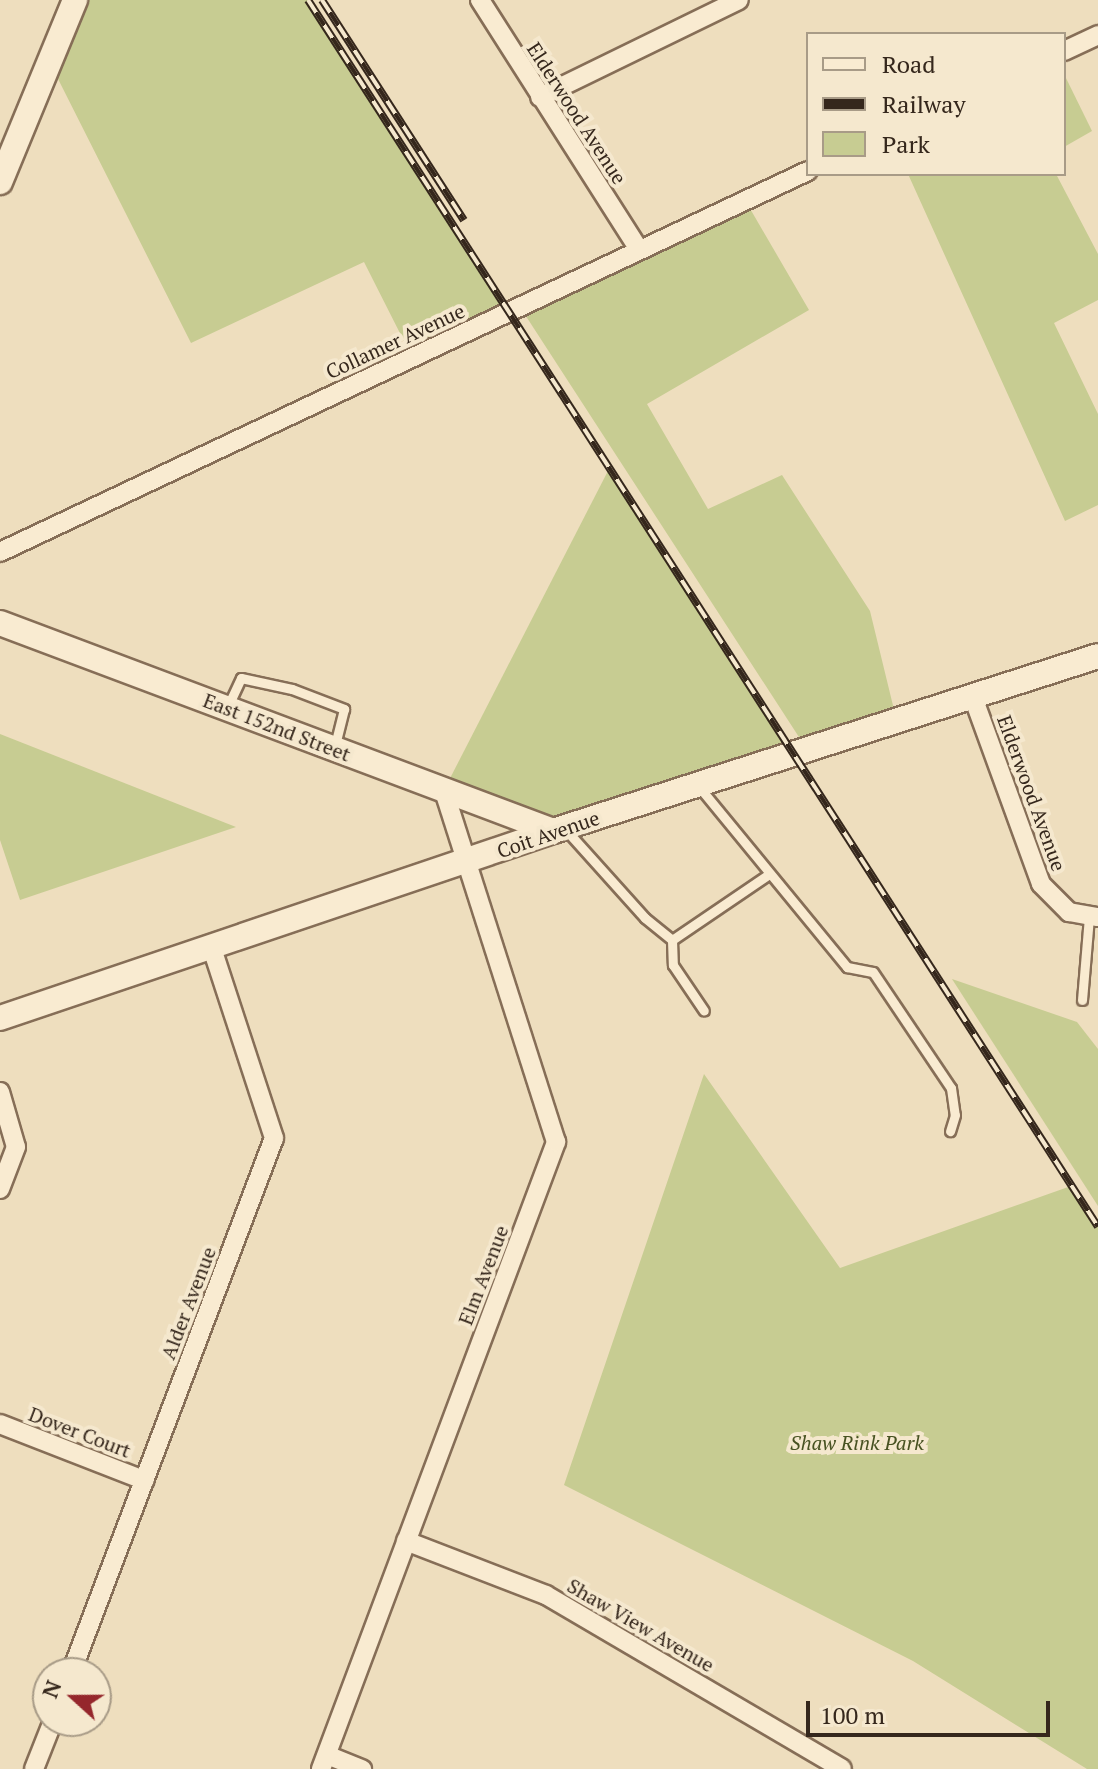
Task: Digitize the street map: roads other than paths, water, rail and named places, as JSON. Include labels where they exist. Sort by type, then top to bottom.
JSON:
[{"type":"street","points":[[0,182],[75,0]]},
{"type":"street","name":"Elderwood Avenue","points":[[480,0],[639,250]]},
{"type":"street","points":[[540,97],[739,0]]},
{"type":"street","points":[[1066,50],[1098,35]]},
{"type":"street","name":"Collamer Avenue","points":[[0,552],[806,172]]},
{"type":"street","name":"East 152nd Street","points":[[0,623],[444,790],[559,829]]},
{"type":"street","name":"Coit Avenue","points":[[0,1018],[211,945],[466,864],[559,829],[1098,656]]},
{"type":"street","name":"Elderwood Avenue","points":[[973,697],[1041,884],[1058,905],[1094,917]]},
{"type":"street","name":"Elm Avenue","points":[[324,1762],[556,1142],[444,790]]},
{"type":"street","name":"Alder Avenue","points":[[77,1657],[274,1138],[211,945]]},
{"type":"street","points":[[0,1092],[16,1147],[0,1189]]},
{"type":"street","name":"Dover Court","points":[[0,1424],[144,1480]]},
{"type":"street","name":"Shaw View Avenue","points":[[406,1541],[546,1595],[842,1769]]},
{"type":"street","points":[[34,1769],[47,1737]]},
{"type":"street","points":[[324,1762],[362,1769]]},
{"type":"lane","points":[[227,708],[241,678],[292,689],[344,709],[334,749]]},
{"type":"lane","points":[[698,785],[847,967],[873,972],[951,1088],[955,1115],[950,1131]]},
{"type":"lane","points":[[559,829],[645,918],[672,940],[673,965],[704,1011]]},
{"type":"lane","points":[[672,940],[769,874]]},
{"type":"lane","points":[[1082,1000],[1094,917]]},
{"type":"railway","points":[[308,0],[1098,1227]]},
{"type":"railway","points":[[322,0],[464,220]]},
{"type":"park label","name":"Shaw Rink Park","points":[[857,1442]]}]
